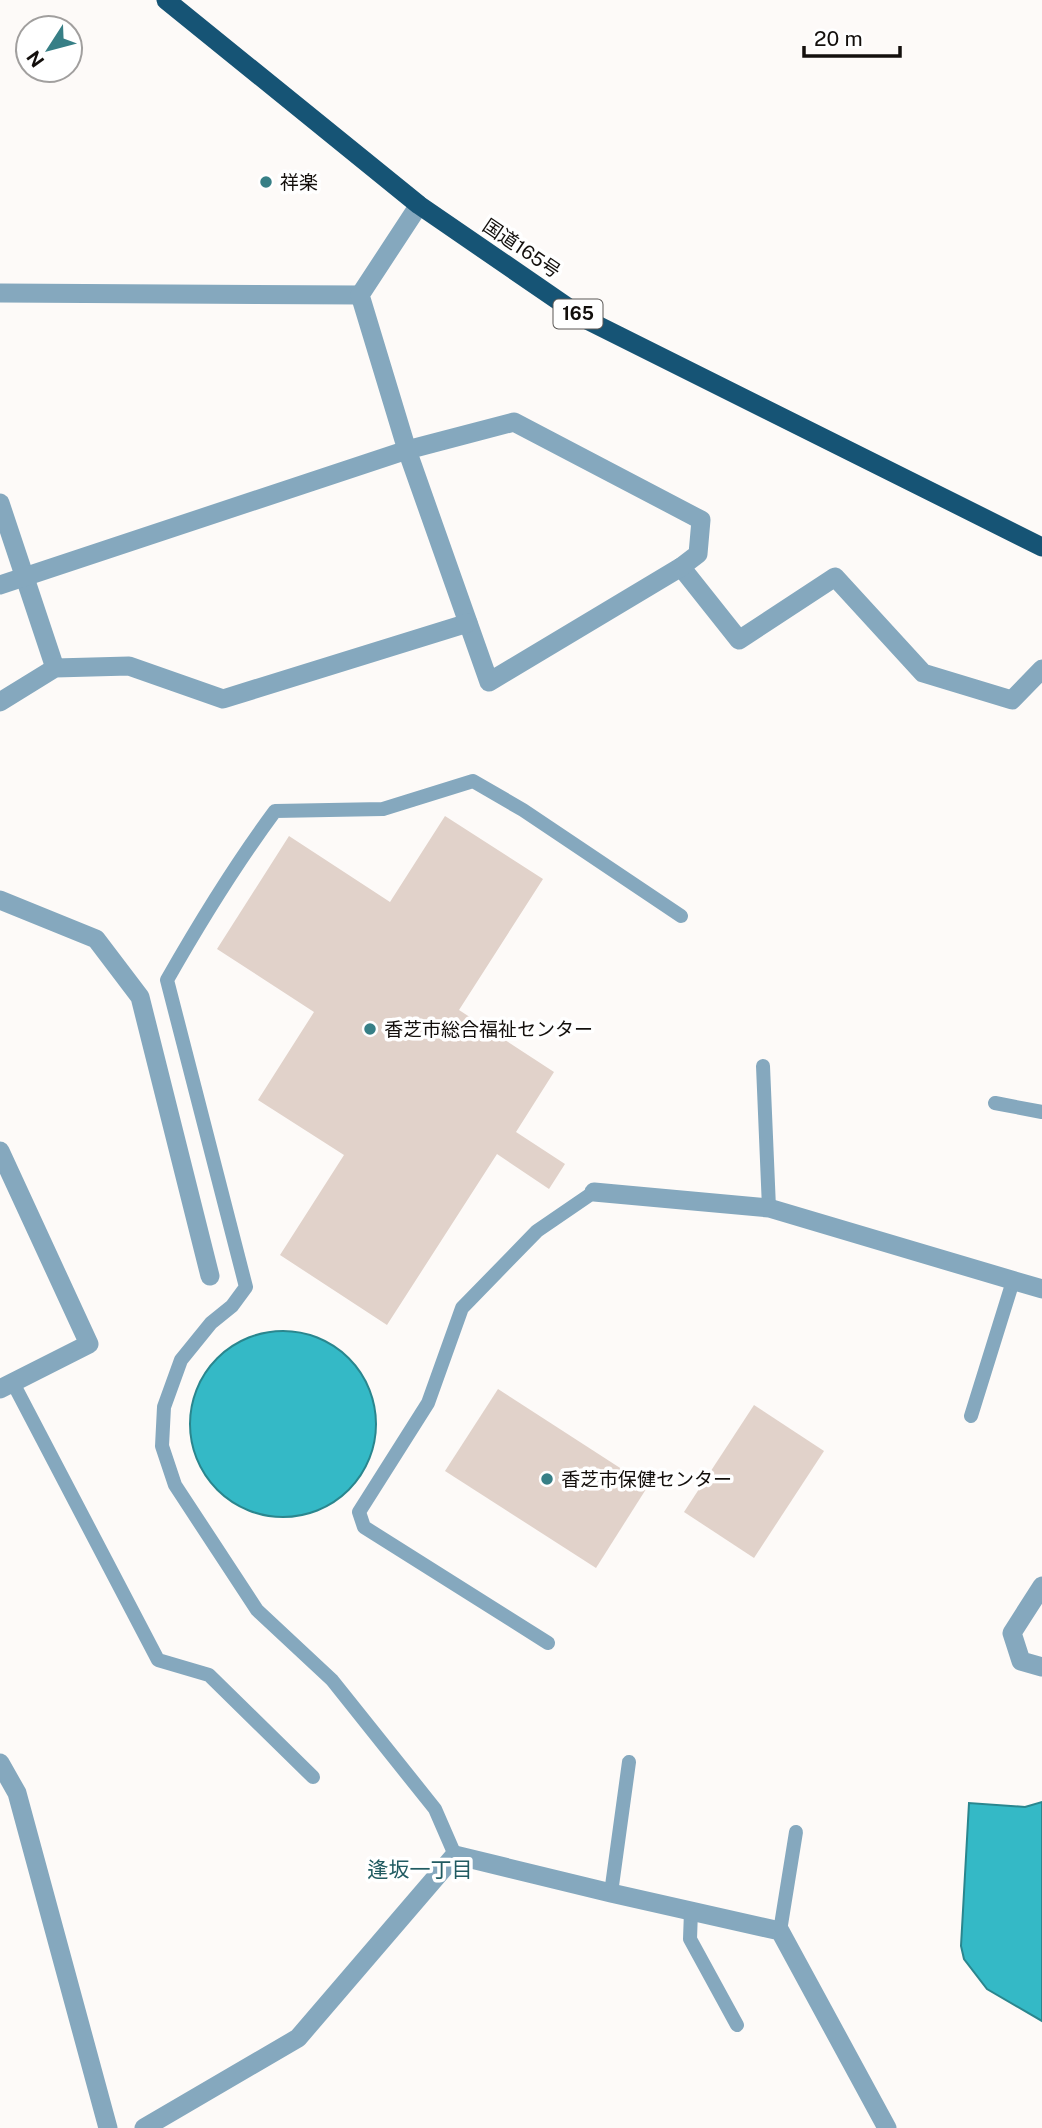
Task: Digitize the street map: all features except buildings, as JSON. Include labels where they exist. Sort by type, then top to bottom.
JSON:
[{"type":"highway","name":"国道165号","points":[[166,0],[419,205],[585,319],[1042,547]]},
{"type":"street","points":[[360,295],[419,205]]},
{"type":"street","points":[[0,293],[360,295]]},
{"type":"street","points":[[0,585],[407,450],[514,422],[701,520],[698,554],[681,567],[489,682],[407,450],[360,295]]},
{"type":"street","points":[[0,503],[55,668]]},
{"type":"street","points":[[681,567],[739,640],[835,577],[923,673],[1012,700],[1042,669]]},
{"type":"street","points":[[0,702],[55,668],[129,666],[223,699],[468,623]]},
{"type":"street","points":[[0,900],[96,939],[140,997],[210,1276]]},
{"type":"street","points":[[0,1151],[89,1344],[7,1386]]},
{"type":"street","points":[[594,1192],[769,1208],[1042,1289]]},
{"type":"street","points":[[1042,1586],[1012,1633],[1021,1661],[1042,1667]]},
{"type":"street","points":[[0,1763],[17,1793],[108,2128]]},
{"type":"street","points":[[145,2128],[298,2038],[455,1855],[611,1894],[780,1931],[887,2128]]},
{"type":"lane","points":[[455,1855],[435,1809],[332,1680],[257,1610],[175,1485],[162,1446],[164,1407],[181,1360],[211,1323],[232,1306],[246,1287],[167,980],[203,916],[275,811],[383,809],[473,781],[523,810],[681,915]]},
{"type":"lane","points":[[763,1066],[769,1208]]},
{"type":"lane","points":[[995,1103],[1042,1112]]},
{"type":"lane","points":[[548,1643],[364,1527],[359,1512],[428,1403],[462,1308],[537,1231],[594,1192]]},
{"type":"lane","points":[[971,1416],[1013,1281]]},
{"type":"lane","points":[[7,1386],[158,1660],[209,1675],[313,1777]]},
{"type":"lane","points":[[611,1894],[629,1762]]},
{"type":"lane","points":[[780,1931],[796,1832]]},
{"type":"lane","points":[[691,1911],[690,1939],[737,2025]]},
{"type":"water","points":[[283,1331],[318,1338],[349,1358],[369,1389],[376,1424],[369,1459],[349,1490],[318,1510],[283,1517],[248,1510],[217,1490],[197,1459],[190,1424],[197,1389],[217,1358],[248,1338]]},
{"type":"water","points":[[1042,1802],[1042,2021],[987,1989],[964,1959],[961,1946],[969,1803],[1025,1807]]},
{"type":"place","name":"祥楽","points":[[266,182]]},
{"type":"place","name":"香芝市総合福祉センター","points":[[370,1029]]},
{"type":"place","name":"香芝市保健センター","points":[[547,1479]]},
{"type":"district","name":"逢坂一丁目","points":[[420,1870]]}]
